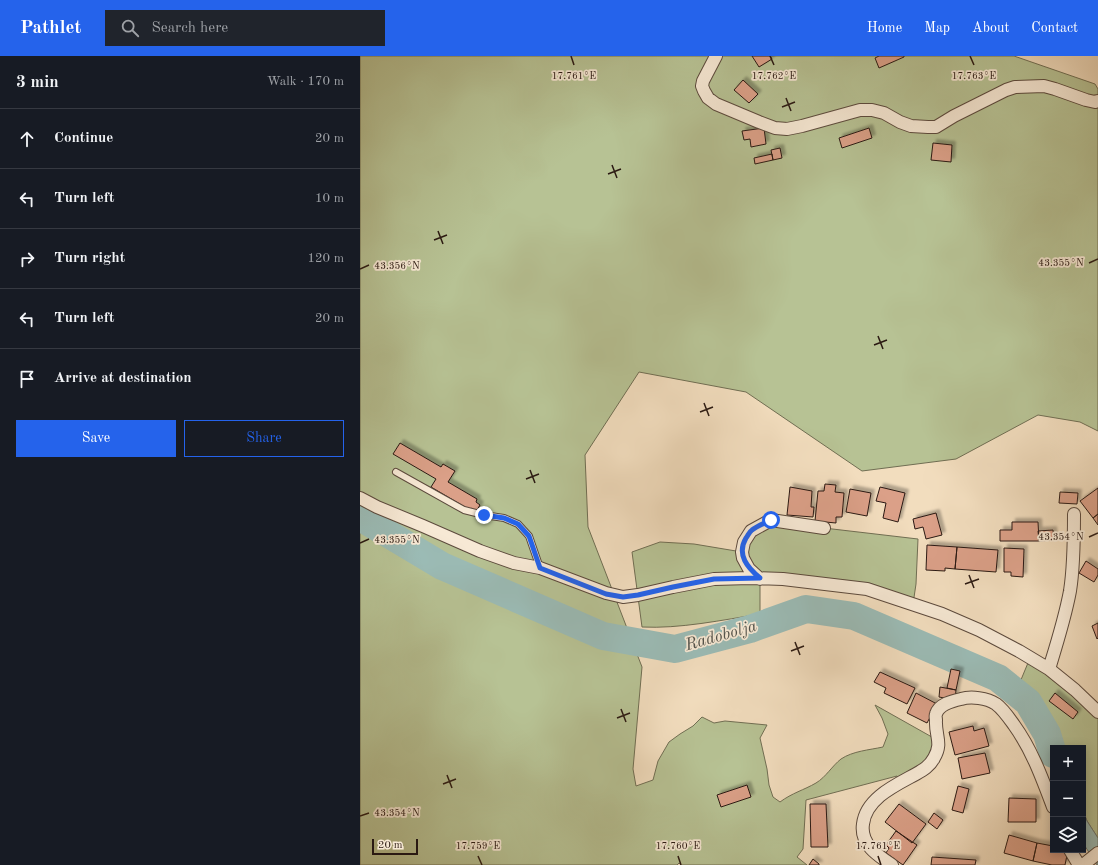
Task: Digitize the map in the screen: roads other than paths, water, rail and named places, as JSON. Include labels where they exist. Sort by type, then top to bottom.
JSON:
[{"type":"street","points":[[716,56],[703,81],[702,86],[708,98],[716,104],[775,128],[787,129],[802,126],[860,110],[872,110],[884,113],[911,126],[936,126],[1006,90],[1016,87],[1044,86],[1086,100],[1095,102],[1098,101]]},
{"type":"street","points":[[360,498],[377,507],[480,551],[514,563],[540,568],[606,594],[623,597],[714,579],[760,578],[867,589],[942,614],[979,630],[1019,651],[1049,669],[1075,690],[1098,712]]},
{"type":"street","points":[[1049,669],[1070,591],[1074,514]]},
{"type":"street","points":[[760,578],[749,569],[743,558],[742,552],[744,542],[751,531],[771,520],[824,528]]},
{"type":"street","points":[[892,865],[871,849],[866,842],[862,834],[863,818],[871,805],[884,793],[927,767],[934,760],[938,750],[939,741],[936,714],[949,702],[967,698],[978,698],[995,704],[1007,716],[1022,736],[1035,761],[1050,798]]},
{"type":"street","points":[[1072,853],[1079,865]]},
{"type":"lane","points":[[396,472],[464,510],[504,518],[518,524],[529,536],[540,568]]},
{"type":"water","points":[[1086,818],[1098,838],[1097,865],[1086,848]]},
{"type":"waterway","name":"Radobolja","points":[[360,517],[442,566],[603,636],[675,649],[750,629],[806,609],[854,616],[998,678],[1028,702],[1047,734],[1050,745]]}]
